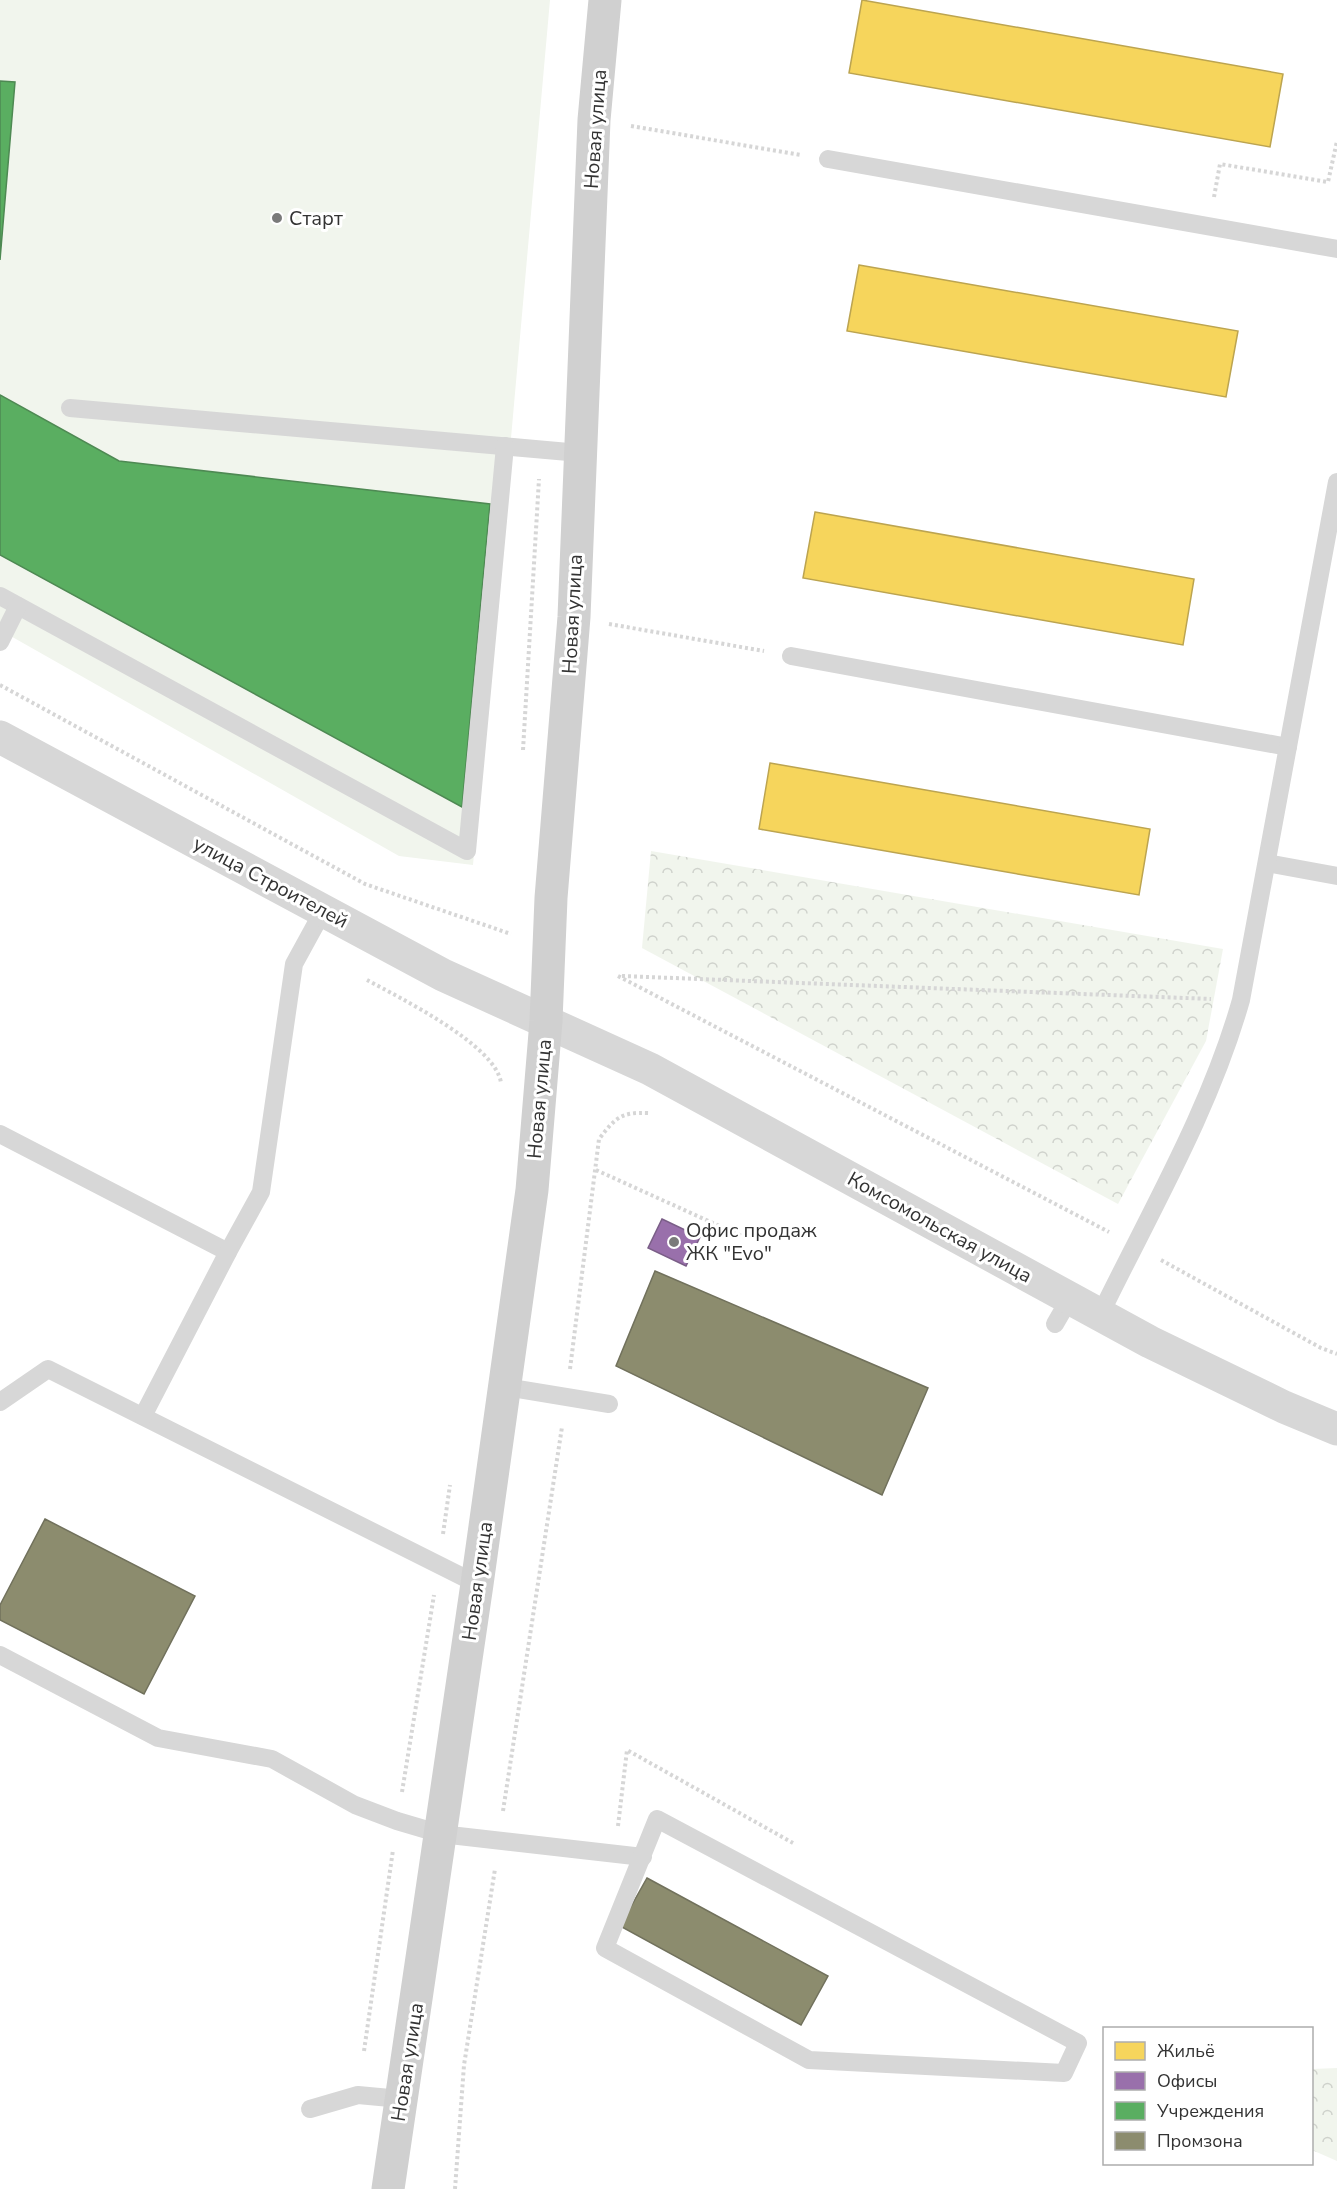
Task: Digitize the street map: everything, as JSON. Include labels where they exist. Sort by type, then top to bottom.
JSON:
[{"type":"street","name":"Новая улица","points":[[388,2189],[441,1834],[532,1190],[546,1021],[551,898],[573,617],[594,120],[605,0]]},
{"type":"street","name":"улица Строителей","points":[[0,736],[442,975],[546,1021]]},
{"type":"street","name":"Комсомольская улица","points":[[546,1021],[650,1069],[1062,1311],[1100,1315],[1284,1407],[1337,1429]]},
{"type":"lane","points":[[828,159],[1337,249]]},
{"type":"lane","points":[[70,408],[580,453]]},
{"type":"lane","points":[[0,596],[467,851],[491,546],[505,446]]},
{"type":"lane","points":[[1100,1315],[1209,1093],[1228,1045],[1241,1000],[1337,482]]},
{"type":"lane","points":[[0,642],[18,606]]},
{"type":"lane","points":[[791,656],[1288,747]]},
{"type":"lane","points":[[1267,863],[1337,876]]},
{"type":"lane","points":[[143,1416],[261,1192],[294,964],[323,911]]},
{"type":"lane","points":[[0,1134],[228,1252]]},
{"type":"lane","points":[[0,1402],[48,1369],[477,1584]]},
{"type":"lane","points":[[505,1388],[609,1404]]},
{"type":"lane","points":[[0,1655],[158,1738],[272,1758],[355,1805],[397,1821],[441,1834],[643,1857]]},
{"type":"lane","points":[[657,1819],[1078,2043],[1064,2073],[809,2060],[605,1948],[643,1857],[657,1819]]},
{"type":"lane","points":[[310,2109],[358,2095],[401,2099]]},
{"type":"path","points":[[594,120],[779,151]]},
{"type":"path","points":[[1209,227],[1220,164],[1328,182],[1337,141]]},
{"type":"path","points":[[646,631],[747,648]]},
{"type":"path","points":[[0,685],[365,884],[512,934]]},
{"type":"path","points":[[1241,1000],[618,976],[1134,1245],[1321,1348],[1337,1354]]},
{"type":"path","points":[[461,1035],[480,1050],[500,1075],[501,1086]]},
{"type":"path","points":[[455,2189],[464,2065],[566,1397],[599,1139],[611,1123],[629,1112],[654,1113]]},
{"type":"path","points":[[596,1170],[746,1238]]},
{"type":"path","points":[[364,2051],[397,1821],[451,1482]]},
{"type":"path","points":[[617,1832],[627,1750],[794,1843]]},
{"type":"green space","points":[[0,0],[550,0],[473,865],[399,856],[0,630]]},
{"type":"green space","points":[[651,851],[1223,949],[1206,1041],[1118,1204],[642,948]]},
{"type":"green space","points":[[1337,2068],[1337,2161],[1313,2150],[1313,2069]]},
{"type":"building: Жильё","points":[[862,0],[1283,74],[1270,147],[849,73]]},
{"type":"building: Жильё","points":[[859,265],[1238,331],[1226,397],[847,331]]},
{"type":"building: Жильё","points":[[815,512],[1194,579],[1183,645],[803,578]]},
{"type":"building: Жильё","points":[[770,763],[1150,829],[1139,895],[759,829]]},
{"type":"building: Офисы","name":"Офис продаж ЖК \"Evo\"","points":[[662,1219],[700,1237],[686,1266],[648,1248]]},
{"type":"building: Учреждения","points":[[0,81],[15,82],[0,260]]},
{"type":"building: Учреждения","points":[[0,395],[119,461],[490,504],[462,807],[0,555]]},
{"type":"building: Промзона","points":[[655,1271],[928,1388],[882,1495],[616,1366]]},
{"type":"building: Промзона","points":[[45,1519],[195,1596],[144,1694],[0,1620],[0,1605]]},
{"type":"building: Промзона","points":[[647,1878],[828,1976],[801,2025],[620,1926]]},
{"type":"place","name":"Старт","points":[[277,218]]},
{"type":"place","name":"Офис продаж ЖК \"Evo\"","points":[[674,1242]]}]
